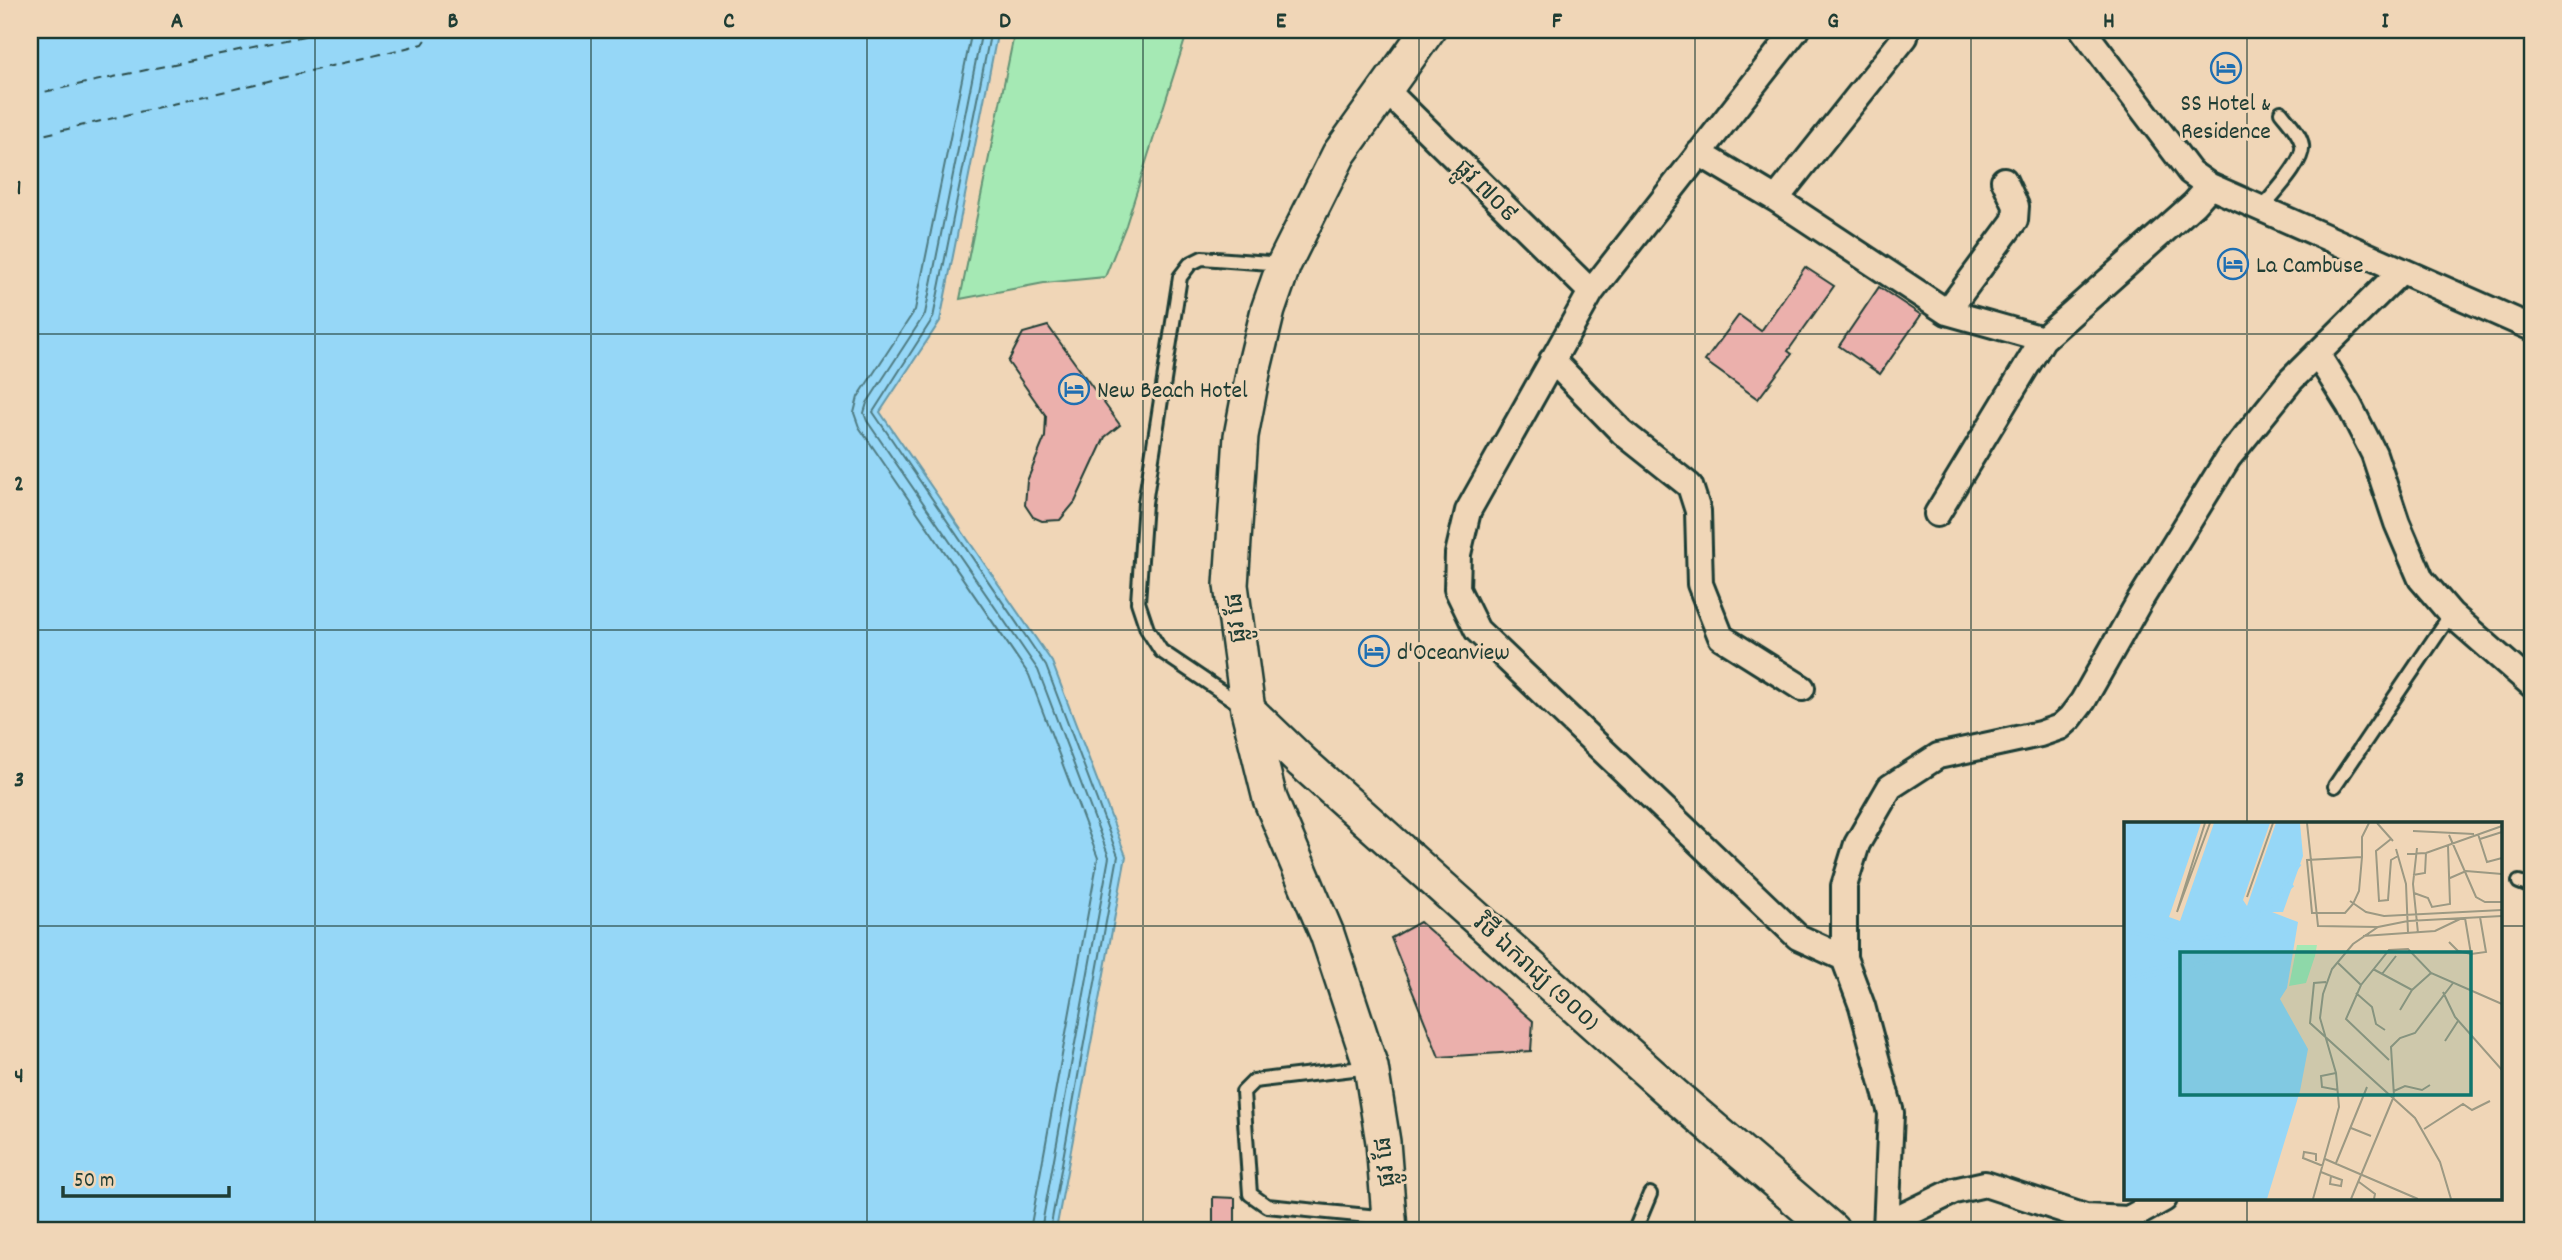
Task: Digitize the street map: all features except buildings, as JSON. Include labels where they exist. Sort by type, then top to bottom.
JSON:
[{"type":"street","name":"ផ្លូវ ផែ","points":[[1390,1224],[1383,1142],[1371,1067],[1327,934],[1270,799],[1248,710],[1231,585],[1241,436],[1268,310],[1284,264],[1339,154],[1428,30]]},
{"type":"street","points":[[1796,30],[1591,292],[1468,511],[1458,554],[1457,589],[1477,629],[1798,937],[1844,958]]},
{"type":"street","points":[[2084,30],[2190,172],[2210,186],[2532,328]]},
{"type":"street","points":[[1776,199],[1905,37]]},
{"type":"street","name":"ផ្លូវ ៧០៩","points":[[1384,88],[1591,292]]},
{"type":"street","points":[[1699,153],[1776,199],[1947,312],[2043,339]]},
{"type":"street","points":[[1947,312],[2015,220],[2016,206],[2004,180]]},
{"type":"street","points":[[1937,514],[2043,339],[2194,204],[2210,186]]},
{"type":"street","points":[[1887,1227],[1891,1113],[1862,1006],[1844,958],[1844,886],[1857,844],[1890,788],[1937,756],[2040,734],[2060,727],[2070,718],[2083,701],[2138,601],[2228,458],[2291,380],[2400,271]]},
{"type":"street","points":[[2317,354],[2349,405],[2374,454],[2397,523],[2421,579],[2451,614],[2532,685]]},
{"type":"street","points":[[1552,360],[1622,432],[1690,486],[1698,511],[1700,584],[1721,637],[1802,688]]},
{"type":"street","name":"វិថី ឯករាជ្យ (១០០)","points":[[1248,710],[1674,1095],[1832,1230]]},
{"type":"street","points":[[1270,799],[1277,784],[1288,775],[1317,775]]},
{"type":"street","points":[[1887,1227],[1954,1191],[1984,1184],[2085,1217],[2128,1219],[2162,1200]]},
{"type":"lane","points":[[2261,209],[2301,158],[2302,146],[2299,137],[2281,112]]},
{"type":"lane","points":[[1248,710],[1161,651],[1147,629],[1138,601],[1145,503],[1180,276],[1189,264],[1202,258],[1284,264]]},
{"type":"lane","points":[[2335,786],[2451,614]]},
{"type":"lane","points":[[2519,882],[2532,887]]},
{"type":"lane","points":[[1371,1067],[1254,1081],[1243,1093],[1250,1194],[1267,1206],[1390,1224]]},
{"type":"lane","points":[[1635,1230],[1650,1194]]},
{"type":"green space","points":[[1015,30],[1188,30],[1126,225],[1105,277],[1044,283],[960,299]]},
{"type":"water","points":[[30,30],[998,30],[940,321],[880,412],[1052,662],[1126,856],[1056,1230],[30,1230]]},
{"type":"ferry route","points":[[30,95],[332,30]]},
{"type":"ferry route","points":[[30,138],[423,44],[433,30]]},
{"type":"place","name":"SS Hotel & Residence","points":[[2226,68]]},
{"type":"place","name":"La Cambuse","points":[[2233,264]]},
{"type":"place","name":"New Beach Hotel","points":[[1074,389]]},
{"type":"place","name":"d'Oceanview","points":[[1374,651]]}]
